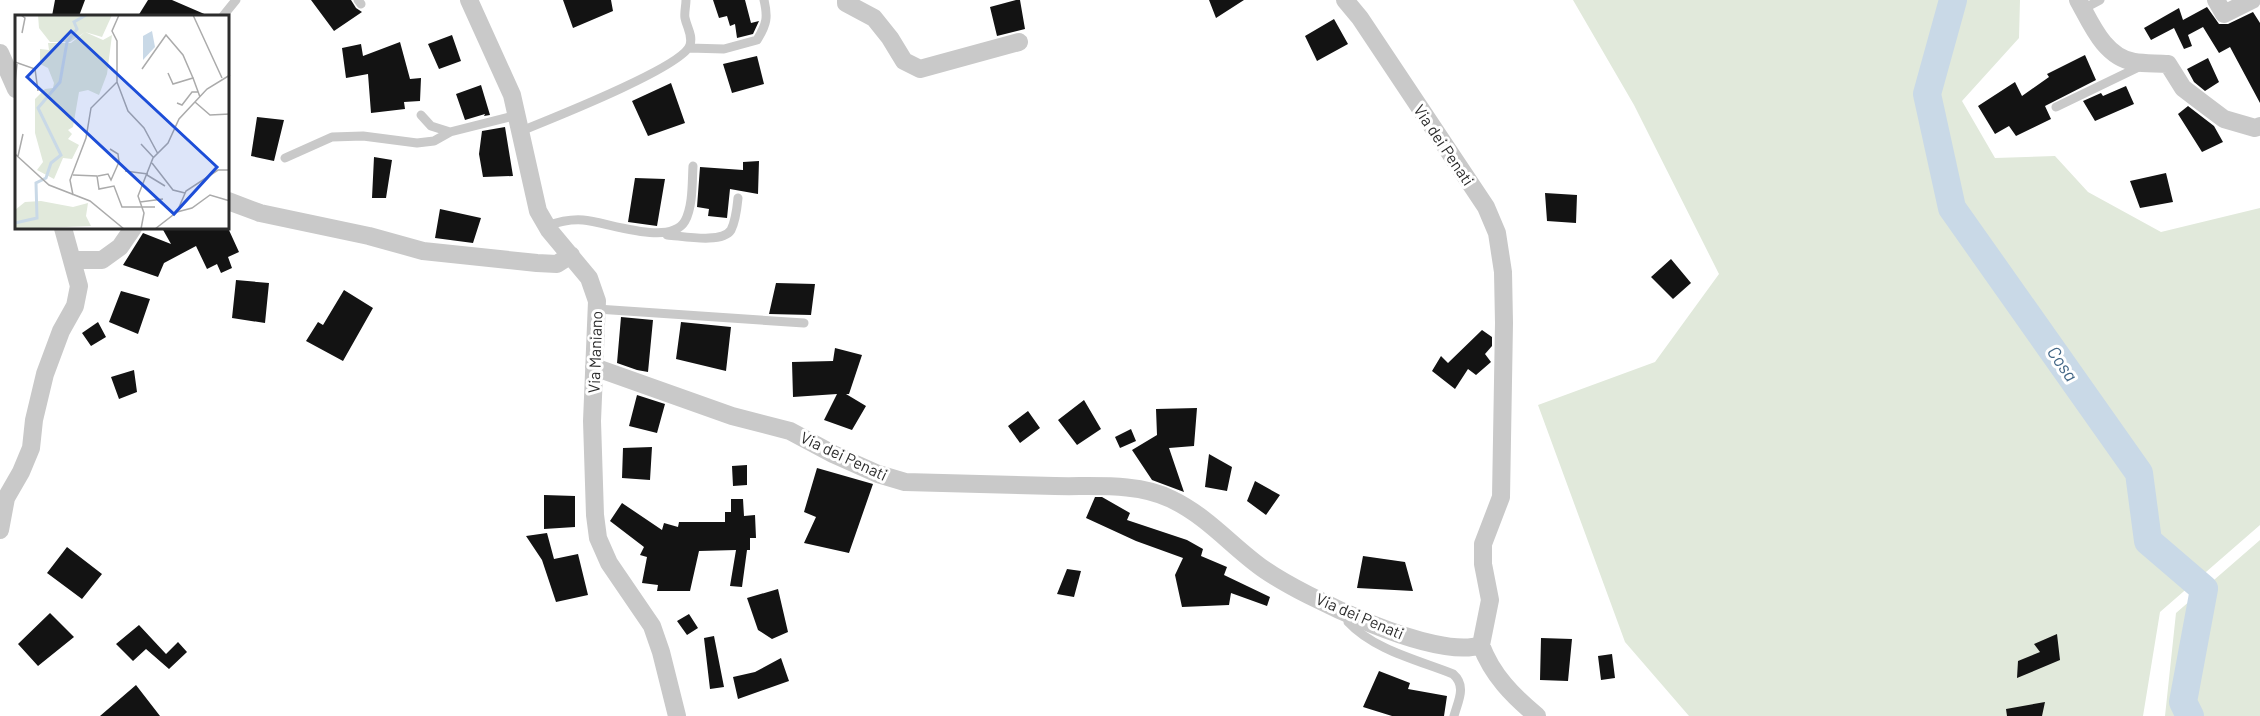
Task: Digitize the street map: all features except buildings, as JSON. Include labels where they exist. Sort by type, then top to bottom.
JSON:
[{"type":"street","name":"Via Maniano","points":[[469,0],[512,95],[538,211],[547,226],[589,278],[597,301],[592,421],[595,515],[598,538],[609,563],[652,626],[677,716]]},
{"type":"street","points":[[846,0],[846,3],[874,18],[890,38],[904,62],[920,69],[1019,42]]},
{"type":"street","name":"Via dei Penati","points":[[594,367],[732,416],[790,431],[860,466],[905,482],[1132,488],[1170,498],[1200,516],[1264,570],[1348,614],[1421,641],[1463,648],[1480,645],[1490,600],[1483,564],[1483,544],[1501,497],[1504,323],[1503,272],[1497,233],[1486,207],[1360,18],[1345,0]]},
{"type":"street","points":[[2216,0],[2224,14],[2252,0]]},
{"type":"street","points":[[2080,4],[2093,30],[2112,51],[2132,62],[2168,64],[2183,88],[2224,118],[2256,128],[2260,126]]},
{"type":"street","points":[[0,53],[15,86]]},
{"type":"street","points":[[230,202],[260,213],[369,236],[423,251],[557,264],[571,255]]},
{"type":"street","points":[[0,530],[6,498],[21,472],[30,448],[45,374],[61,331],[75,306],[79,286],[64,230]]},
{"type":"street","points":[[72,260],[102,260],[120,247],[132,230]]},
{"type":"street","points":[[1480,645],[1488,664],[1504,685],[1517,700],[1538,716]]},
{"type":"lane","points":[[224,15],[236,0]]},
{"type":"lane","points":[[285,158],[332,137],[363,136],[417,143],[434,141],[450,132],[519,123],[612,92],[680,58],[689,48],[691,36],[684,16],[686,0]]},
{"type":"lane","points":[[689,48],[724,49],[758,40],[768,15],[764,0]]},
{"type":"lane","points":[[2080,4],[2100,0]]},
{"type":"lane","points":[[2056,107],[2147,63]]},
{"type":"lane","points":[[421,115],[431,126],[450,132]]},
{"type":"lane","points":[[659,234],[674,231],[684,224],[689,212],[693,166]]},
{"type":"lane","points":[[547,226],[582,220],[659,234],[718,238],[730,232],[735,220],[738,198]]},
{"type":"lane","points":[[597,309],[804,323]]},
{"type":"lane","points":[[1348,614],[1348,622],[1371,639],[1453,674],[1462,688],[1454,716]]},
{"type":"shaded area","points":[[1573,0],[2020,0],[2019,38],[1962,101],[1995,158],[2055,156],[2088,192],[2161,232],[2260,208],[2260,525],[2160,612],[2143,716],[1689,716],[1625,642],[1538,405],[1655,362],[1719,274],[1634,105]]},
{"type":"shaded area","points":[[2260,540],[2260,716],[2165,716],[2176,613]]},
{"type":"waterway","name":"Cosa","points":[[1953,0],[1927,94],[1952,208],[2139,473],[2148,541],[2204,589],[2183,702],[2190,716]]}]
